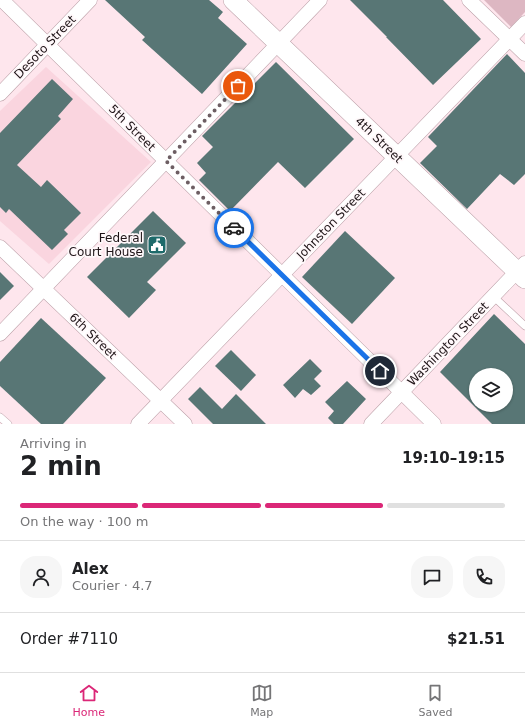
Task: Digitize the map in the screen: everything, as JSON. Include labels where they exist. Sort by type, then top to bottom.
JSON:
[{"type":"main road","name":"4th Street","points":[[233,0],[396,156],[522,271]]},
{"type":"street","name":"5th Street","points":[[2,0],[434,424]]},
{"type":"street","name":"Desoto Street","points":[[0,94],[90,0]]},
{"type":"street","points":[[0,334],[320,0]]},
{"type":"street","points":[[469,0],[525,54]]},
{"type":"street","name":"Johnston Street","points":[[138,424],[525,23]]},
{"type":"street","name":"6th Street","points":[[0,247],[185,424]]},
{"type":"street","name":"Washington Street","points":[[371,424],[494,297],[522,271]]},
{"type":"lane","points":[[494,297],[525,326]]},
{"type":"lane","points":[[0,417],[8,424]]},
{"type":"shaded area","points":[[484,0],[525,0],[525,12],[511,27]]},
{"type":"shaded area","points":[[46,67],[151,162],[49,264],[0,221],[0,111]]},
{"type":"building","points":[[105,0],[209,0],[223,12],[218,18],[247,44],[202,94],[142,40],[145,37]]},
{"type":"building","points":[[350,0],[443,0],[481,39],[433,85]]},
{"type":"building","points":[[507,54],[525,73],[525,174],[514,185],[500,174],[467,209],[420,163],[437,146],[428,137]]},
{"type":"building","points":[[276,62],[354,139],[305,188],[278,162],[230,211],[199,180],[206,173],[197,163],[213,147],[202,136]]},
{"type":"building","points":[[52,79],[73,99],[58,116],[61,119],[17,165],[41,187],[47,180],[81,213],[64,230],[68,234],[52,250],[9,209],[6,213],[0,207],[0,133]]},
{"type":"building","points":[[153,211],[186,243],[147,282],[156,290],[129,318],[87,277]]},
{"type":"building","points":[[345,231],[395,278],[352,324],[302,277]]},
{"type":"building","points":[[0,272],[14,286],[0,300]]},
{"type":"building","points":[[494,314],[525,344],[525,424],[492,424],[480,412],[513,412],[513,368],[469,368],[469,401],[440,372]]},
{"type":"building","points":[[41,318],[106,378],[63,424],[41,424],[0,386],[0,362]]},
{"type":"building","points":[[231,350],[256,375],[241,391],[215,366]]},
{"type":"building","points":[[310,359],[322,371],[314,379],[321,386],[311,395],[303,389],[295,398],[283,385]]},
{"type":"building","points":[[347,381],[366,399],[343,424],[334,424],[328,418],[334,411],[325,402]]},
{"type":"building","points":[[200,387],[222,409],[236,394],[266,424],[213,424],[188,399]]},
{"type":"way so far","points":[[234,228],[166,161],[238,86]]},
{"type":"place","name":"Federal Court House","points":[[157,245]]},
{"type":"route","points":[[234,228],[380,371]]}]
